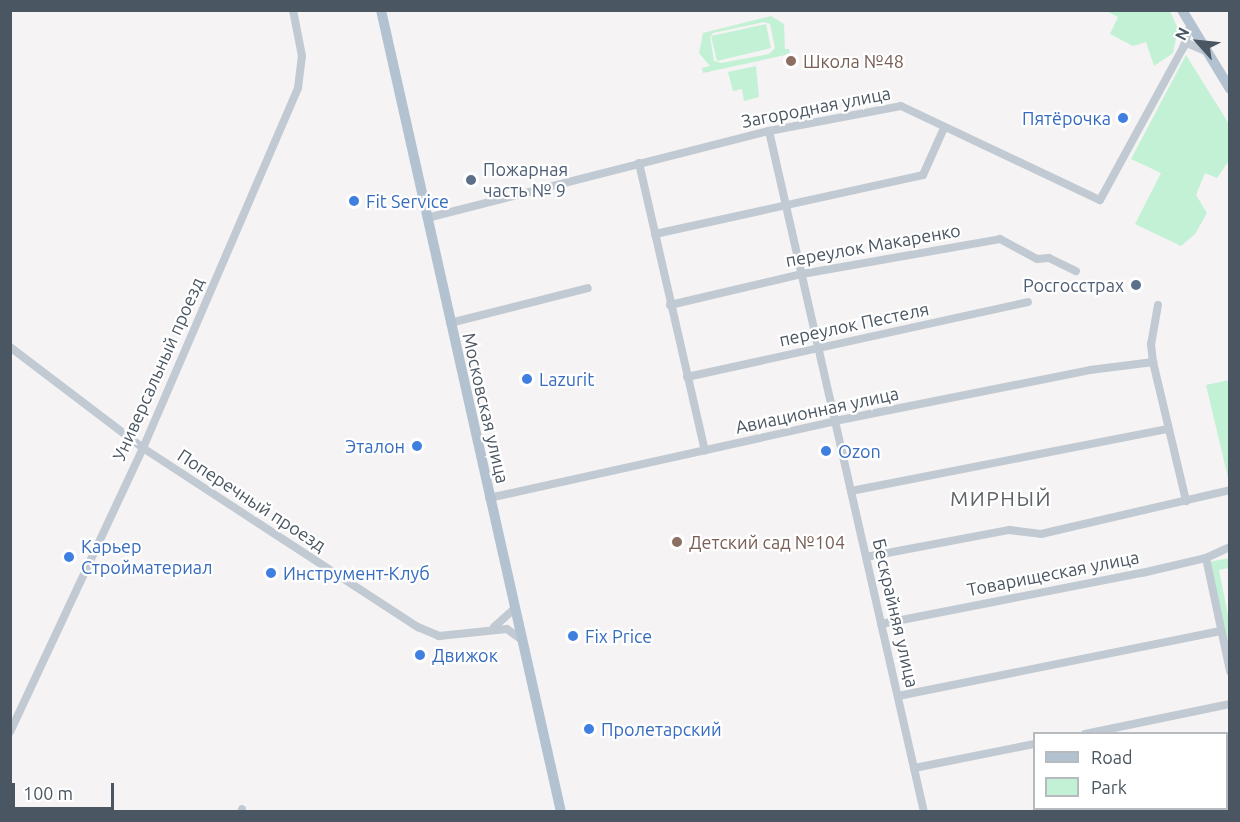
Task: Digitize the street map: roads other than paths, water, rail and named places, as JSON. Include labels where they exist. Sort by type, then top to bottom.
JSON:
[{"type":"main road","name":"Московская улица","points":[[381,10],[561,812]]},
{"type":"main road","points":[[1182,10],[1230,89]]},
{"type":"street","name":"Универсальный проезд","points":[[10,732],[143,448],[298,88],[302,56],[293,10]]},
{"type":"street","name":"Загородная улица","points":[[427,218],[769,131],[901,106],[1100,200],[1183,48],[1190,26]]},
{"type":"street","points":[[1183,48],[1187,43],[1205,51]]},
{"type":"street","points":[[655,234],[786,203],[923,175],[944,128]]},
{"type":"street","name":"Бескрайняя улица","points":[[769,131],[924,812]]},
{"type":"street","points":[[639,163],[705,451]]},
{"type":"street","name":"переулок Макаренко","points":[[670,305],[802,274],[1000,239],[1037,259],[1049,258],[1077,271]]},
{"type":"street","points":[[450,323],[588,288]]},
{"type":"street","name":"переулок Пестеля","points":[[687,378],[1028,302]]},
{"type":"street","points":[[1158,305],[1151,344],[1153,362],[1186,501]]},
{"type":"street","name":"Поперечный проезд","points":[[10,347],[143,448],[418,627],[439,636],[493,628],[507,629],[521,639]]},
{"type":"street","name":"Авиационная улица","points":[[489,498],[835,421],[1089,370],[1153,362]]},
{"type":"street","points":[[851,491],[1168,429]]},
{"type":"street","points":[[866,557],[1009,530],[1041,534],[1230,490]]},
{"type":"street","name":"Товарищеская улица","points":[[881,624],[1206,558],[1230,547]]},
{"type":"street","points":[[1206,558],[1230,671]]},
{"type":"street","points":[[493,628],[514,609]]},
{"type":"street","points":[[898,696],[1221,631]]},
{"type":"street","points":[[1094,732],[1230,704]]},
{"type":"street","points":[[914,768],[1033,744]]},
{"type":"place","name":"Школа №48","points":[[791,61]]},
{"type":"place","name":"Пятёрочка","points":[[1123,118]]},
{"type":"place","name":"Пожарная часть № 9","points":[[471,180]]},
{"type":"place","name":"Fit Service","points":[[354,201]]},
{"type":"place","name":"Росгосстрах","points":[[1136,285]]},
{"type":"place","name":"Lazurit","points":[[527,379]]},
{"type":"place","name":"Эталон","points":[[417,446]]},
{"type":"place","name":"Ozon","points":[[826,451]]},
{"type":"place","name":"Детский сад №104","points":[[677,542]]},
{"type":"place","name":"Карьер Стройматериал","points":[[69,557]]},
{"type":"place","name":"Инструмент-Клуб","points":[[271,573]]},
{"type":"place","name":"Fix Price","points":[[573,636]]},
{"type":"place","name":"Движок","points":[[420,655]]},
{"type":"place","name":"Пролетарский","points":[[589,729]]},
{"type":"district","name":"МИРНЫЙ","points":[[1001,498]]}]
